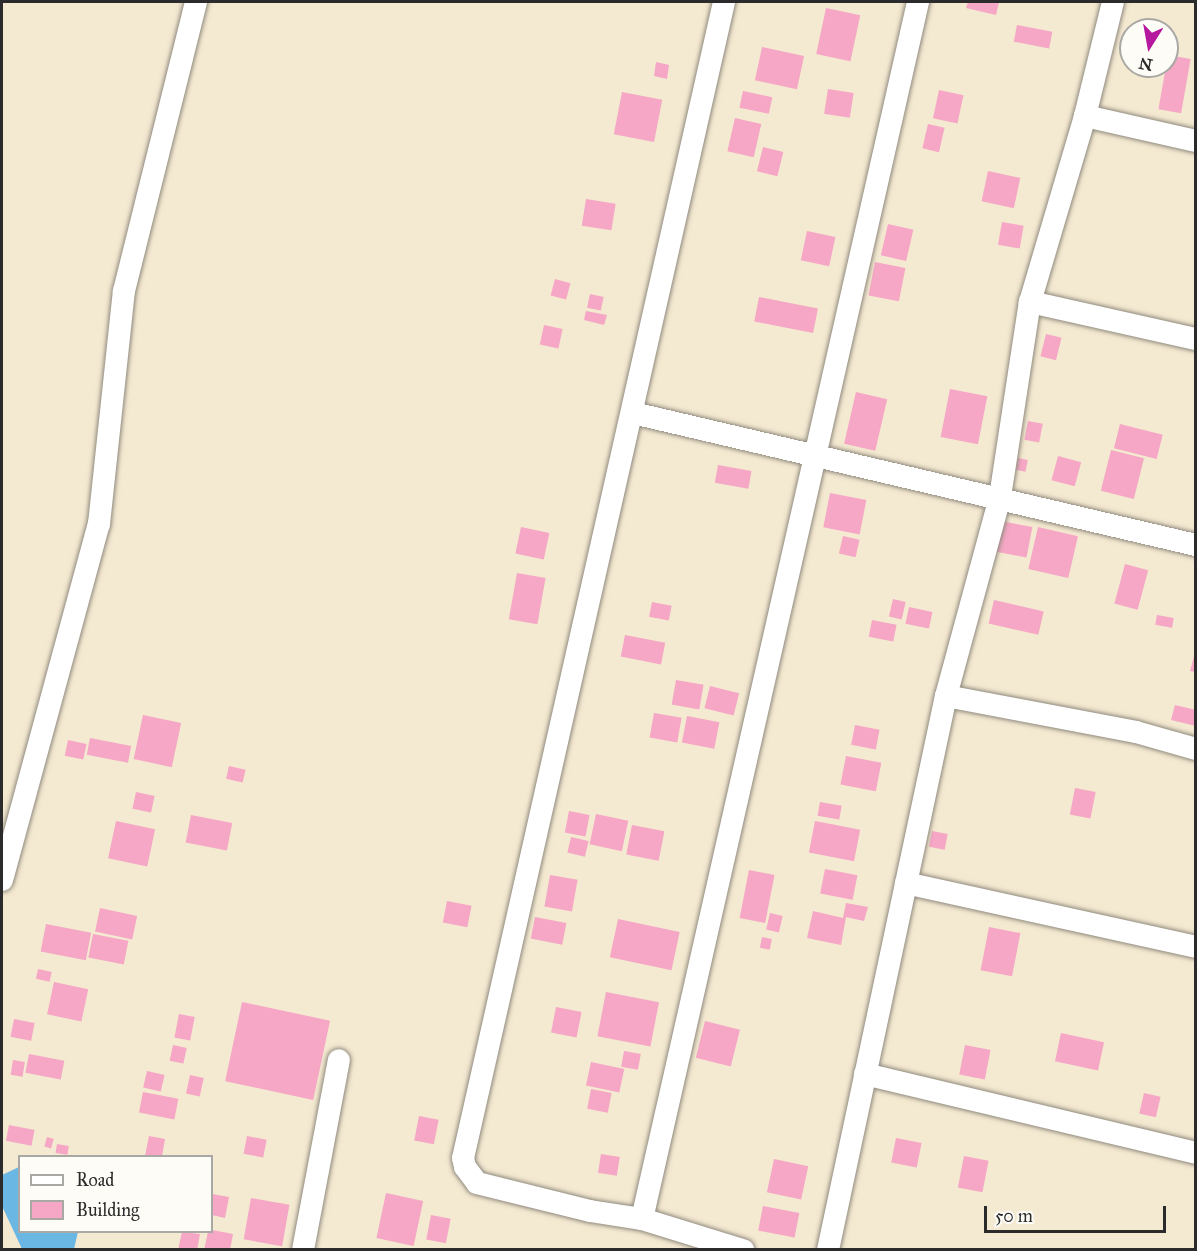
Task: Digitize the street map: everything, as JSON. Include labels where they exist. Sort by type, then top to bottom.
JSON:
[{"type":"street","points":[[2,880],[99,524],[124,291],[196,2]]},
{"type":"street","points":[[724,2],[463,1158],[465,1167],[477,1183],[590,1211],[642,1219],[743,1250]]},
{"type":"street","points":[[642,1219],[710,931],[812,452],[918,2]]},
{"type":"street","points":[[828,1250],[946,696],[1000,497],[1030,302],[1085,116],[1113,2]]},
{"type":"street","points":[[1085,116],[1196,141]]},
{"type":"street","points":[[1030,302],[1196,339]]},
{"type":"street","points":[[633,413],[812,452],[1196,545]]},
{"type":"street","points":[[946,696],[1136,732],[1196,749]]},
{"type":"street","points":[[906,883],[1196,947]]},
{"type":"street","points":[[303,1250],[339,1060]]},
{"type":"street","points":[[866,1074],[1196,1154]]},
{"type":"water","points":[[18,1167],[18,1233],[78,1233],[74,1249],[22,1249],[2,1206],[2,1175]]},
{"type":"building","points":[[968,2],[999,2],[996,15],[966,8]]},
{"type":"building","points":[[826,8],[860,15],[850,61],[816,54]]},
{"type":"building","points":[[1017,25],[1052,32],[1049,49],[1014,42]]},
{"type":"building","points":[[762,47],[804,56],[797,89],[755,80]]},
{"type":"building","points":[[1179,57],[1191,59],[1181,113],[1158,109],[1164,78],[1179,78]]},
{"type":"building","points":[[656,62],[669,65],[667,79],[654,76]]},
{"type":"building","points":[[828,89],[854,93],[850,118],[824,114]]},
{"type":"building","points":[[939,90],[963,95],[957,124],[933,118]]},
{"type":"building","points":[[743,91],[772,97],[769,114],[739,108]]},
{"type":"building","points":[[622,92],[662,100],[654,142],[614,134]]},
{"type":"building","points":[[735,118],[761,124],[754,157],[727,151]]},
{"type":"building","points":[[928,124],[945,128],[939,152],[922,148]]},
{"type":"building","points":[[763,147],[783,152],[777,176],[757,171]]},
{"type":"building","points":[[988,171],[1020,178],[1014,208],[982,201]]},
{"type":"building","points":[[586,199],[616,204],[611,230],[582,226]]},
{"type":"building","points":[[1002,222],[1024,226],[1020,248],[998,245]]},
{"type":"building","points":[[888,224],[913,230],[906,261],[881,255]]},
{"type":"building","points":[[807,231],[835,237],[829,266],[801,260]]},
{"type":"building","points":[[875,262],[905,268],[899,301],[869,295]]},
{"type":"building","points":[[555,279],[570,283],[566,300],[551,295]]},
{"type":"building","points":[[590,294],[604,297],[601,311],[587,308]]},
{"type":"building","points":[[759,297],[818,308],[813,333],[754,322]]},
{"type":"building","points":[[586,311],[607,315],[604,325],[584,320]]},
{"type":"building","points":[[544,325],[563,329],[558,349],[540,345]]},
{"type":"building","points":[[1046,334],[1062,338],[1056,360],[1040,356]]},
{"type":"building","points":[[950,389],[987,396],[978,444],[941,437]]},
{"type":"building","points":[[856,392],[887,399],[875,451],[844,444]]},
{"type":"building","points":[[1028,421],[1043,424],[1039,443],[1024,440]]},
{"type":"building","points":[[1120,424],[1163,435],[1157,459],[1114,448]]},
{"type":"building","points":[[1111,450],[1144,458],[1134,499],[1101,491]]},
{"type":"building","points":[[1058,456],[1081,462],[1075,486],[1052,480]]},
{"type":"building","points":[[1018,458],[1028,460],[1026,472],[1016,470]]},
{"type":"building","points":[[718,465],[751,471],[748,489],[715,483]]},
{"type":"building","points":[[830,493],[866,500],[860,534],[823,527]]},
{"type":"building","points":[[1001,521],[1032,527],[1026,558],[995,551]]},
{"type":"building","points":[[521,527],[549,533],[544,559],[515,553]]},
{"type":"building","points":[[1038,527],[1078,536],[1068,578],[1028,569]]},
{"type":"building","points":[[843,536],[860,540],[856,557],[839,554]]},
{"type":"building","points":[[1125,564],[1148,570],[1138,610],[1114,604]]},
{"type":"building","points":[[517,573],[546,578],[537,624],[509,619]]},
{"type":"building","points":[[893,599],[906,602],[902,619],[889,617]]},
{"type":"building","points":[[994,600],[1044,611],[1038,635],[989,623]]},
{"type":"building","points":[[652,602],[672,606],[669,621],[649,617]]},
{"type":"building","points":[[909,607],[932,612],[929,629],[905,624]]},
{"type":"building","points":[[1157,615],[1174,618],[1172,628],[1155,625]]},
{"type":"building","points":[[872,620],[897,625],[893,641],[869,637]]},
{"type":"building","points":[[625,635],[665,643],[661,664],[621,657]]},
{"type":"building","points":[[1196,649],[1196,672],[1190,671]]},
{"type":"building","points":[[676,680],[704,685],[699,709],[672,705]]},
{"type":"building","points":[[710,686],[739,693],[734,716],[704,708]]},
{"type":"building","points":[[1175,705],[1196,710],[1196,726],[1171,720]]},
{"type":"building","points":[[654,713],[682,718],[677,742],[650,738]]},
{"type":"building","points":[[143,715],[181,723],[172,767],[134,759]]},
{"type":"building","points":[[687,716],[719,722],[714,749],[682,743]]},
{"type":"building","points":[[855,725],[880,730],[876,749],[851,745]]},
{"type":"building","points":[[90,738],[131,746],[128,763],[87,755]]},
{"type":"building","points":[[68,740],[87,744],[83,760],[65,756]]},
{"type":"building","points":[[846,756],[881,763],[876,791],[840,784]]},
{"type":"building","points":[[229,766],[246,770],[243,782],[226,779]]},
{"type":"building","points":[[1075,788],[1096,792],[1090,819],[1070,815]]},
{"type":"building","points":[[136,792],[155,796],[151,813],[132,809]]},
{"type":"building","points":[[820,802],[842,806],[839,820],[818,816]]},
{"type":"building","points":[[569,811],[590,815],[585,837],[565,833]]},
{"type":"building","points":[[596,814],[628,821],[622,851],[590,844]]},
{"type":"building","points":[[191,815],[232,823],[227,850],[186,842]]},
{"type":"building","points":[[116,821],[155,829],[147,866],[108,858]]},
{"type":"building","points":[[815,821],[860,830],[854,861],[809,852]]},
{"type":"building","points":[[632,825],[664,831],[659,861],[626,854]]},
{"type":"building","points":[[932,831],[948,834],[945,850],[929,847]]},
{"type":"building","points":[[571,837],[589,841],[585,857],[567,853]]},
{"type":"building","points":[[825,869],[857,875],[853,900],[820,894]]},
{"type":"building","points":[[749,870],[775,875],[765,923],[740,918]]},
{"type":"building","points":[[550,875],[578,880],[572,911],[544,907]]},
{"type":"building","points":[[447,901],[472,906],[467,927],[443,923]]},
{"type":"building","points":[[846,903],[868,907],[864,921],[846,917],[841,945],[807,938],[813,911],[843,918]]},
{"type":"building","points":[[100,908],[137,916],[132,939],[95,931]]},
{"type":"building","points":[[770,913],[783,916],[779,932],[766,930]]},
{"type":"building","points":[[535,917],[566,923],[562,945],[531,939]]},
{"type":"building","points":[[618,919],[680,932],[672,970],[610,957]]},
{"type":"building","points":[[46,924],[91,933],[86,960],[41,951]]},
{"type":"building","points":[[989,927],[1020,933],[1012,976],[981,970]]},
{"type":"building","points":[[93,934],[128,941],[124,964],[88,958]]},
{"type":"building","points":[[762,937],[772,939],[770,950],[760,948]]},
{"type":"building","points":[[38,969],[52,972],[50,982],[36,979]]},
{"type":"building","points":[[54,982],[88,989],[81,1022],[47,1014]]},
{"type":"building","points":[[606,992],[659,1002],[650,1046],[597,1036]]},
{"type":"building","points":[[242,1002],[330,1021],[313,1100],[225,1081]]},
{"type":"building","points":[[556,1007],[582,1012],[577,1037],[551,1033]]},
{"type":"building","points":[[179,1014],[195,1017],[190,1041],[174,1038]]},
{"type":"building","points":[[14,1019],[35,1023],[31,1041],[11,1037]]},
{"type":"building","points":[[705,1021],[740,1030],[731,1067],[696,1058]]},
{"type":"building","points":[[1061,1033],[1104,1042],[1098,1071],[1055,1061]]},
{"type":"building","points":[[173,1045],[187,1048],[183,1064],[170,1061]]},
{"type":"building","points":[[965,1045],[991,1050],[985,1079],[959,1074]]},
{"type":"building","points":[[624,1051],[641,1054],[638,1070],[621,1067]]},
{"type":"building","points":[[29,1054],[64,1061],[61,1080],[25,1073]]},
{"type":"building","points":[[13,1060],[25,1062],[23,1077],[11,1075]]},
{"type":"building","points":[[591,1062],[624,1069],[619,1093],[586,1085]]},
{"type":"building","points":[[147,1071],[165,1075],[161,1092],[143,1088]]},
{"type":"building","points":[[190,1075],[204,1078],[200,1096],[186,1094]]},
{"type":"building","points":[[591,1089],[612,1093],[608,1113],[587,1109]]},
{"type":"building","points":[[143,1092],[178,1099],[174,1119],[139,1113]]},
{"type":"building","points":[[1144,1093],[1161,1097],[1156,1117],[1139,1113]]},
{"type":"building","points":[[419,1116],[439,1120],[434,1144],[414,1141]]},
{"type":"building","points":[[9,1125],[35,1130],[31,1146],[6,1141]]},
{"type":"building","points":[[149,1136],[165,1139],[162,1155],[145,1155]]},
{"type":"building","points":[[247,1136],[267,1140],[263,1157],[244,1154]]},
{"type":"building","points":[[47,1137],[54,1139],[51,1149],[44,1147]]},
{"type":"building","points":[[896,1138],[922,1143],[917,1168],[891,1163]]},
{"type":"building","points":[[57,1144],[69,1146],[67,1155],[56,1153]]},
{"type":"building","points":[[601,1154],[620,1157],[617,1176],[598,1173]]},
{"type":"building","points":[[964,1156],[989,1161],[982,1192],[958,1187]]},
{"type":"building","points":[[774,1159],[808,1166],[801,1200],[767,1192]]},
{"type":"building","points":[[386,1193],[423,1201],[414,1246],[376,1238]]},
{"type":"building","points":[[213,1194],[229,1197],[225,1218],[213,1215]]},
{"type":"building","points":[[251,1198],[289,1205],[282,1246],[244,1239]]},
{"type":"building","points":[[763,1206],[799,1213],[795,1238],[758,1231]]},
{"type":"building","points":[[431,1215],[451,1219],[446,1243],[426,1240]]},
{"type":"building","points":[[213,1230],[233,1234],[230,1250],[204,1250],[208,1233],[213,1233]]},
{"type":"building","points":[[182,1233],[200,1234],[197,1250],[178,1250]]}]
